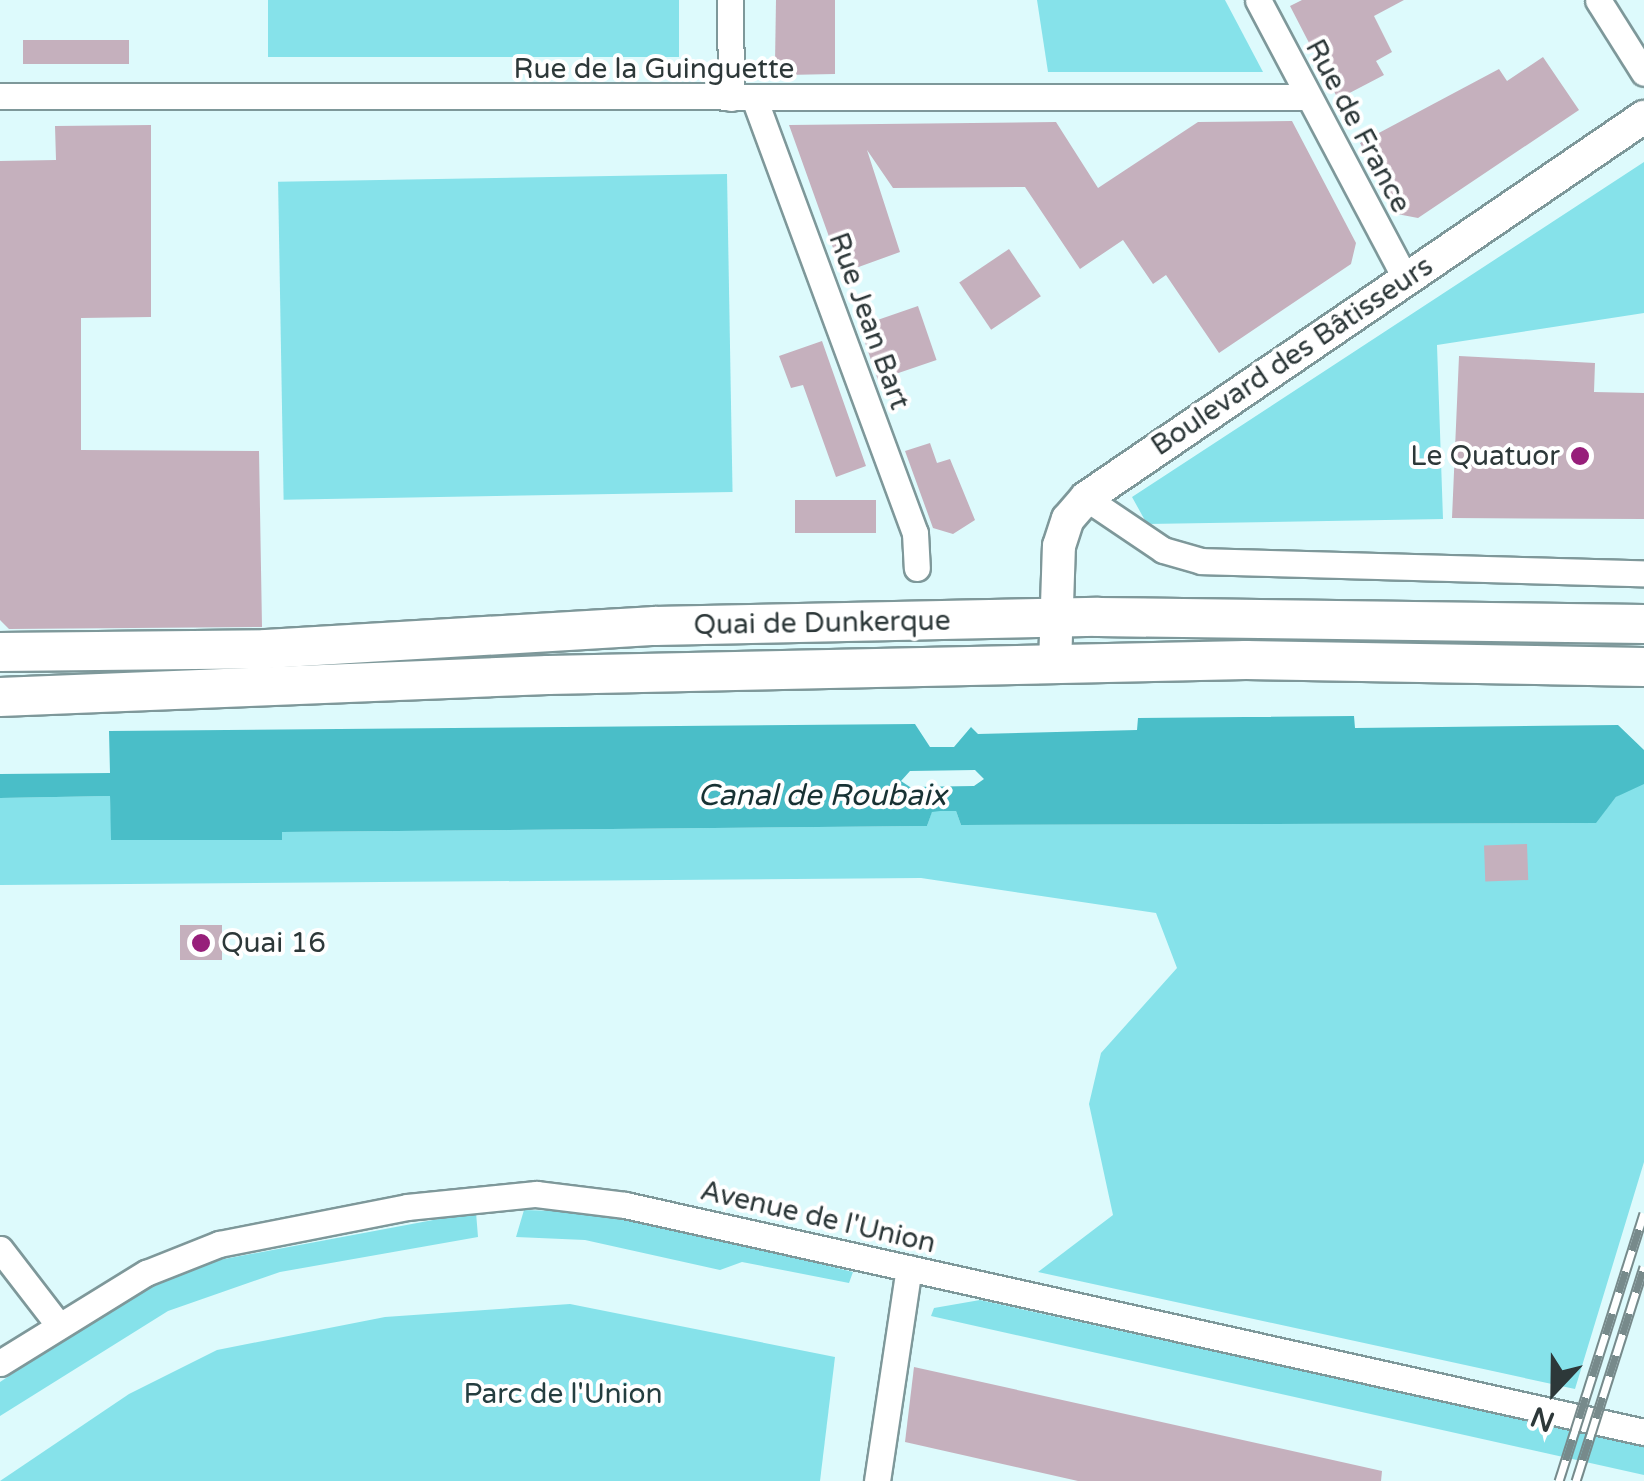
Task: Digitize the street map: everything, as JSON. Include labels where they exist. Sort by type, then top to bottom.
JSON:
[{"type":"main road","name":"Quai de Dunkerque","points":[[0,652],[285,648],[655,626],[1057,618],[1314,615],[1644,624]]},
{"type":"main road","name":"Quai de Dunkerque","points":[[0,698],[510,676],[1308,660],[1644,667]]},
{"type":"street","name":"Rue Jean Bart","points":[[730,0],[742,98],[874,419],[915,533],[917,568]]},
{"type":"street","name":"Rue de France","points":[[1258,0],[1406,279]]},
{"type":"street","points":[[1598,0],[1644,73]]},
{"type":"street","name":"Rue de la Guinguette","points":[[0,96],[1308,96]]},
{"type":"street","name":"Boulevard des Bâtisseurs","points":[[1056,665],[1060,538],[1086,498],[1644,117]]},
{"type":"street","points":[[1086,498],[1163,550],[1201,562],[1644,572]]},
{"type":"street","name":"Avenue de l'Union","points":[[0,1362],[57,1323],[146,1272],[219,1244],[490,1195],[597,1199],[1644,1432]]},
{"type":"street","points":[[0,1248],[57,1323]]},
{"type":"street","points":[[878,1481],[909,1268]]},
{"type":"green space","points":[[268,0],[679,0],[679,57],[268,57]]},
{"type":"green space","points":[[1037,0],[1225,0],[1263,72],[1048,72]]},
{"type":"green space","points":[[1644,162],[1644,313],[1437,345],[1443,519],[1147,524],[1132,497]]},
{"type":"green space","points":[[727,174],[733,492],[284,500],[278,182]]},
{"type":"green space","points":[[1644,784],[1644,1162],[1575,1389],[1038,1272],[1113,1215],[1089,1104],[1101,1053],[1177,968],[1156,913],[921,878],[0,885],[0,798],[110,796],[112,840],[281,840],[282,832],[927,826],[932,811],[956,811],[961,825],[1595,823],[1616,797]]},
{"type":"green space","points":[[524,1210],[588,1212],[663,1225],[853,1272],[849,1283],[742,1262],[720,1270],[585,1240],[516,1237]]},
{"type":"green space","points":[[476,1212],[478,1237],[280,1272],[168,1311],[0,1416],[0,1382],[122,1301],[208,1262]]},
{"type":"green space","points":[[980,1300],[1644,1446],[1644,1475],[931,1316],[934,1308]]},
{"type":"green space","name":"Parc de l'Union","points":[[570,1304],[835,1357],[820,1481],[0,1481],[129,1394],[217,1350],[385,1317]]},
{"type":"water","name":"Canal de Roubaix","points":[[1354,716],[1355,728],[1618,725],[1644,750],[1644,784],[1616,797],[1596,823],[961,825],[956,811],[940,811],[932,812],[927,826],[282,832],[282,840],[111,840],[110,796],[0,798],[0,774],[110,773],[109,731],[915,724],[930,747],[954,747],[971,727],[978,734],[1137,730],[1138,718]],"holes":[[[975,770],[984,779],[974,786],[910,787],[901,781],[910,771]]]},
{"type":"building","points":[[776,0],[835,0],[835,74],[786,75],[775,63]]},
{"type":"building","points":[[1302,0],[1404,0],[1374,16],[1392,52],[1376,61],[1384,75],[1338,99],[1290,6]]},
{"type":"building","points":[[23,40],[129,40],[129,64],[23,64]]},
{"type":"building","points":[[1543,57],[1579,110],[1418,218],[1397,214],[1360,143],[1499,69],[1507,81]]},
{"type":"building","points":[[1292,121],[1356,243],[1351,264],[1219,353],[1166,275],[1153,284],[1123,240],[1080,269],[1025,187],[893,188],[867,150],[900,252],[842,273],[789,125],[1056,122],[1098,188],[1198,122]]},
{"type":"building","points":[[151,125],[151,317],[81,318],[81,450],[259,451],[262,627],[9,629],[0,620],[0,161],[56,160],[55,126]]},
{"type":"building","points":[[1009,249],[1041,296],[991,330],[959,283]]},
{"type":"building","points":[[918,306],[937,360],[878,380],[859,326]]},
{"type":"building","points":[[822,341],[866,466],[836,477],[803,385],[791,388],[779,356]]},
{"type":"building","name":"Le Quatuor","points":[[1459,356],[1595,363],[1594,392],[1644,393],[1644,519],[1452,518]]},
{"type":"building","points":[[930,443],[937,463],[950,459],[975,520],[953,534],[933,528],[905,451]]},
{"type":"building","points":[[795,500],[876,500],[876,533],[795,533]]},
{"type":"building","points":[[1527,844],[1528,880],[1485,881],[1484,846]]},
{"type":"building","name":"Quai 16","points":[[180,925],[222,925],[222,960],[180,960]]},
{"type":"building","points":[[914,1367],[1382,1471],[1381,1481],[1078,1481],[905,1442]]},
{"type":"railway","points":[[1559,1481],[1644,1213]]},
{"type":"railway","points":[[1576,1481],[1644,1267]]},
{"type":"place","name":"Le Quatuor","points":[[1580,456]]},
{"type":"place","name":"Quai 16","points":[[201,943]]}]
